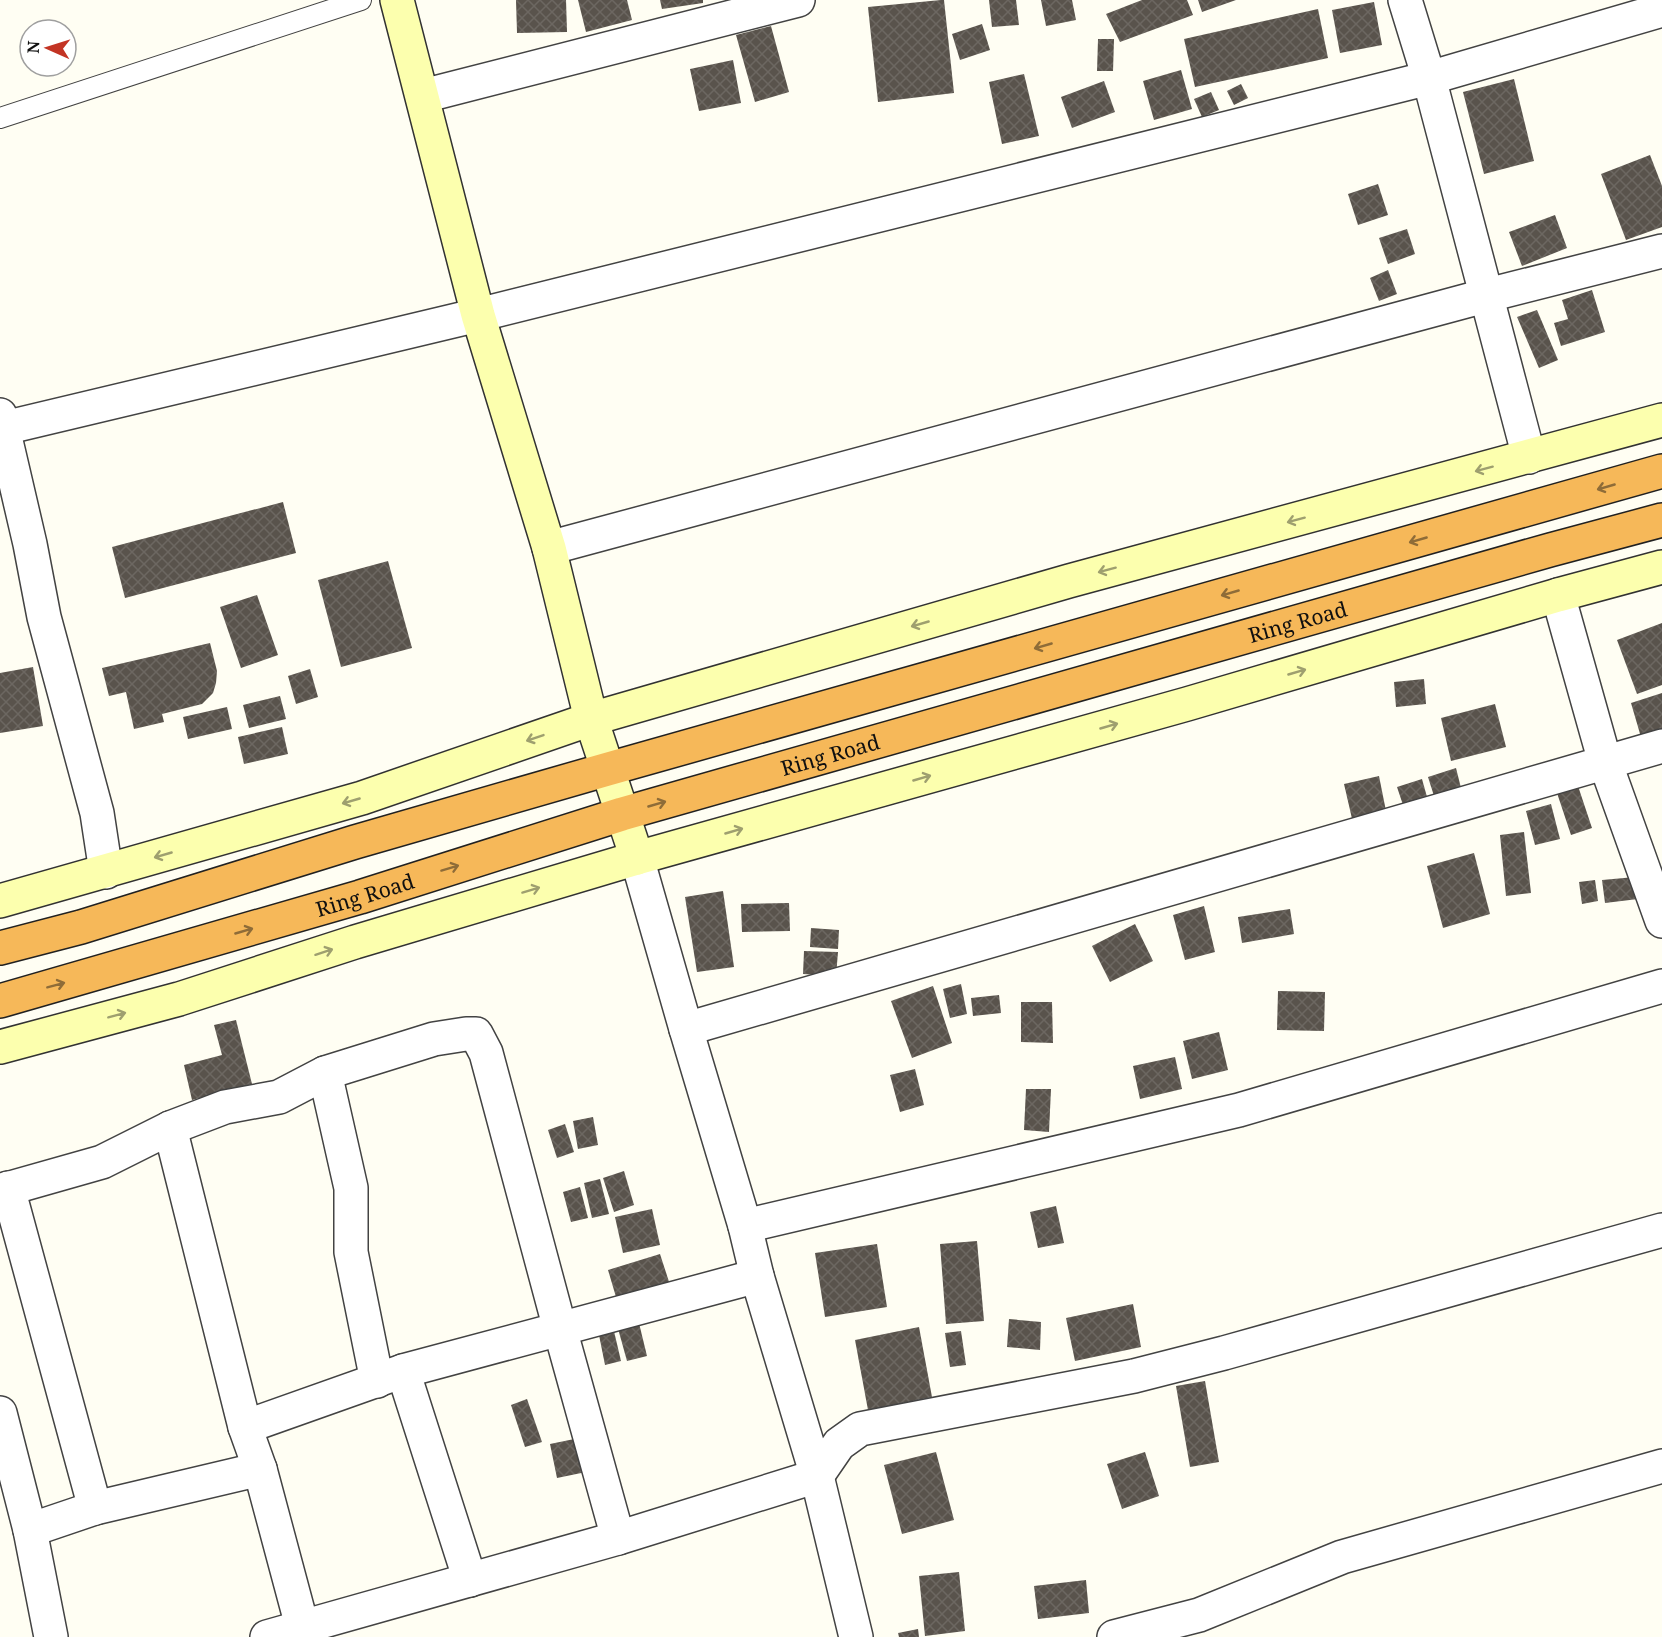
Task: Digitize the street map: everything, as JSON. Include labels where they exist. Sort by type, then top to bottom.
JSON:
[{"type":"highway","points":[[0,948],[81,927],[355,842],[608,769],[1662,471]]},
{"type":"highway","name":"Ring Road","points":[[0,1001],[360,897],[622,814],[1662,520]]},
{"type":"main road","points":[[398,0],[478,315],[549,548],[591,719],[637,858]]},
{"type":"main road","points":[[0,901],[362,798],[591,719],[1069,581],[1662,420]]},
{"type":"main road","points":[[0,1047],[179,999],[355,942],[637,858],[1187,704],[1662,567]]},
{"type":"street","points":[[423,96],[798,0]]},
{"type":"street","points":[[1405,0],[1429,78],[1529,457]]},
{"type":"street","points":[[106,872],[97,813],[47,627],[1,424],[478,315],[1429,78],[1662,10]]},
{"type":"street","points":[[549,548],[1662,251]]},
{"type":"street","points":[[1558,596],[1605,762],[1662,921]]},
{"type":"street","points":[[686,1029],[1662,746]]},
{"type":"street","points":[[637,858],[817,1476],[856,1637]]},
{"type":"street","points":[[746,1226],[1239,1110],[1662,987]]},
{"type":"street","points":[[95,1508],[4,1190],[102,1162],[170,1128],[225,1107],[279,1096],[325,1073],[434,1040],[476,1034],[486,1053],[618,1538]]},
{"type":"street","points":[[325,1073],[351,1188],[351,1252],[390,1376],[470,1580]]},
{"type":"street","points":[[170,1128],[245,1427],[260,1469],[302,1626]]},
{"type":"street","points":[[267,1637],[618,1538],[817,1476],[839,1444],[860,1429],[1134,1376],[1236,1350],[1662,1230]]},
{"type":"street","points":[[245,1427],[390,1376],[758,1276]]},
{"type":"street","points":[[0,1413],[30,1530],[51,1637]]},
{"type":"street","points":[[1114,1637],[1199,1615],[1342,1557],[1662,1466]]},
{"type":"street","points":[[30,1530],[95,1508],[260,1469]]},
{"type":"lane","points":[[0,118],[361,0]]},
{"type":"building","points":[[516,0],[566,0],[567,32],[517,33]]},
{"type":"building","points":[[578,0],[627,0],[632,20],[586,32]]},
{"type":"building","points":[[660,0],[703,0],[703,3],[662,9]]},
{"type":"building","points":[[944,0],[954,93],[878,102],[868,7]]},
{"type":"building","points":[[989,0],[1016,0],[1019,25],[992,27]]},
{"type":"building","points":[[1041,0],[1072,0],[1076,20],[1046,26]]},
{"type":"building","points":[[1142,0],[1187,0],[1193,15],[1120,42],[1106,14]]},
{"type":"building","points":[[1198,0],[1236,0],[1202,12]]},
{"type":"building","points":[[1374,2],[1382,45],[1340,53],[1332,10]]},
{"type":"building","points":[[1318,9],[1328,58],[1195,87],[1184,39]]},
{"type":"building","points":[[982,24],[990,50],[960,60],[952,34]]},
{"type":"building","points":[[771,26],[789,92],[755,102],[736,35]]},
{"type":"building","points":[[1098,39],[1114,39],[1113,71],[1097,71]]},
{"type":"building","points":[[733,60],[741,103],[699,111],[690,69]]},
{"type":"building","points":[[1181,70],[1192,109],[1154,120],[1143,81]]},
{"type":"building","points":[[1024,74],[1039,136],[1002,144],[989,82]]},
{"type":"building","points":[[1514,79],[1534,161],[1484,174],[1463,92]]},
{"type":"building","points":[[1104,81],[1115,112],[1072,128],[1061,97]]},
{"type":"building","points":[[1241,84],[1248,98],[1234,105],[1227,91]]},
{"type":"building","points":[[1211,92],[1219,110],[1202,117],[1194,99]]},
{"type":"building","points":[[1650,155],[1662,186],[1662,227],[1626,240],[1601,174]]},
{"type":"building","points":[[1378,184],[1388,215],[1358,225],[1348,194]]},
{"type":"building","points":[[1555,215],[1567,248],[1522,266],[1509,232]]},
{"type":"building","points":[[1407,229],[1415,254],[1388,264],[1379,238]]},
{"type":"building","points":[[1388,270],[1397,294],[1379,301],[1370,278]]},
{"type":"building","points":[[1592,290],[1605,332],[1561,346],[1554,323],[1568,319],[1562,300]]},
{"type":"building","points":[[1537,310],[1558,360],[1539,368],[1517,317]]},
{"type":"building","points":[[283,502],[296,553],[125,598],[112,547]]},
{"type":"building","points":[[388,561],[412,648],[341,667],[318,580]]},
{"type":"building","points":[[257,595],[278,655],[241,668],[220,607]]},
{"type":"building","points":[[1662,623],[1662,685],[1637,694],[1617,640]]},
{"type":"building","points":[[210,643],[217,671],[213,693],[202,704],[162,714],[164,722],[134,729],[126,692],[109,696],[102,668]]},
{"type":"building","points":[[33,667],[43,726],[0,733],[0,673]]},
{"type":"building","points":[[310,669],[318,697],[296,704],[288,676]]},
{"type":"building","points":[[1424,679],[1426,704],[1396,707],[1394,682]]},
{"type":"building","points":[[1662,693],[1662,738],[1643,744],[1631,703]]},
{"type":"building","points":[[280,696],[286,719],[249,728],[243,705]]},
{"type":"building","points":[[1495,704],[1506,747],[1451,761],[1441,718]]},
{"type":"building","points":[[227,707],[232,729],[188,739],[183,717]]},
{"type":"building","points":[[282,727],[288,754],[244,764],[238,737]]},
{"type":"building","points":[[1456,768],[1461,788],[1434,796],[1428,777]]},
{"type":"building","points":[[1379,776],[1387,816],[1353,823],[1344,784]]},
{"type":"building","points":[[1422,779],[1429,804],[1405,811],[1397,787]]},
{"type":"building","points":[[1578,786],[1592,828],[1571,835],[1557,793]]},
{"type":"building","points":[[1551,804],[1560,839],[1535,845],[1526,811]]},
{"type":"building","points":[[1524,832],[1531,893],[1506,896],[1500,835]]},
{"type":"building","points":[[1474,853],[1490,914],[1443,928],[1427,866]]},
{"type":"building","points":[[1635,877],[1638,899],[1605,903],[1602,880]]},
{"type":"building","points":[[1595,880],[1598,901],[1582,904],[1579,882]]},
{"type":"building","points":[[723,891],[734,967],[697,972],[685,897]]},
{"type":"building","points":[[789,903],[790,931],[742,932],[741,904]]},
{"type":"building","points":[[1204,906],[1215,952],[1185,960],[1173,915]]},
{"type":"building","points":[[1290,909],[1294,934],[1242,943],[1238,917]]},
{"type":"building","points":[[1135,924],[1153,961],[1110,982],[1092,946]]},
{"type":"building","points":[[811,928],[839,930],[838,949],[810,947]]},
{"type":"building","points":[[804,951],[838,952],[836,976],[803,974]]},
{"type":"building","points":[[961,984],[967,1014],[950,1018],[943,989]]},
{"type":"building","points":[[933,986],[952,1043],[912,1058],[891,1001]]},
{"type":"building","points":[[1278,991],[1325,992],[1324,1031],[1277,1030]]},
{"type":"building","points":[[999,995],[1001,1013],[973,1016],[971,998]]},
{"type":"building","points":[[1021,1002],[1052,1002],[1053,1043],[1021,1042]]},
{"type":"building","points":[[236,1020],[252,1084],[192,1100],[184,1065],[222,1055],[214,1025]]},
{"type":"building","points":[[1219,1032],[1228,1070],[1192,1079],[1183,1041]]},
{"type":"building","points":[[1175,1057],[1182,1089],[1140,1099],[1133,1066]]},
{"type":"building","points":[[915,1069],[924,1105],[900,1112],[890,1075]]},
{"type":"building","points":[[1026,1089],[1051,1089],[1049,1132],[1024,1130]]},
{"type":"building","points":[[593,1117],[598,1145],[578,1149],[573,1121]]},
{"type":"building","points":[[565,1124],[574,1152],[557,1158],[548,1130]]},
{"type":"building","points":[[624,1171],[634,1205],[614,1212],[603,1178]]},
{"type":"building","points":[[600,1179],[609,1214],[592,1218],[584,1183]]},
{"type":"building","points":[[580,1187],[588,1218],[571,1222],[563,1192]]},
{"type":"building","points":[[1056,1206],[1064,1243],[1038,1248],[1030,1212]]},
{"type":"building","points":[[652,1209],[660,1245],[623,1253],[615,1217]]},
{"type":"building","points":[[977,1241],[984,1321],[946,1324],[940,1244]]},
{"type":"building","points":[[877,1244],[887,1307],[825,1317],[815,1253]]},
{"type":"building","points":[[660,1254],[672,1291],[619,1307],[608,1270]]},
{"type":"building","points":[[1133,1304],[1141,1347],[1075,1361],[1066,1318]]},
{"type":"building","points":[[638,1319],[647,1356],[627,1361],[617,1325]]},
{"type":"building","points":[[1009,1319],[1041,1322],[1040,1350],[1007,1347]]},
{"type":"building","points":[[613,1327],[621,1361],[605,1365],[598,1330]]},
{"type":"building","points":[[919,1327],[932,1397],[868,1410],[855,1340]]},
{"type":"building","points":[[961,1331],[966,1365],[950,1367],[945,1333]]},
{"type":"building","points":[[1205,1381],[1219,1462],[1190,1467],[1176,1386]]},
{"type":"building","points":[[527,1399],[542,1442],[525,1447],[511,1405]]},
{"type":"building","points":[[584,1437],[591,1471],[557,1478],[550,1444]]},
{"type":"building","points":[[936,1452],[954,1520],[902,1534],[884,1465]]},
{"type":"building","points":[[1145,1452],[1159,1496],[1122,1509],[1107,1464]]},
{"type":"building","points":[[959,1572],[965,1631],[925,1636],[919,1576]]},
{"type":"building","points":[[1086,1580],[1089,1613],[1038,1619],[1034,1586]]},
{"type":"building","points":[[918,1629],[919,1637],[899,1637],[898,1633]]}]
